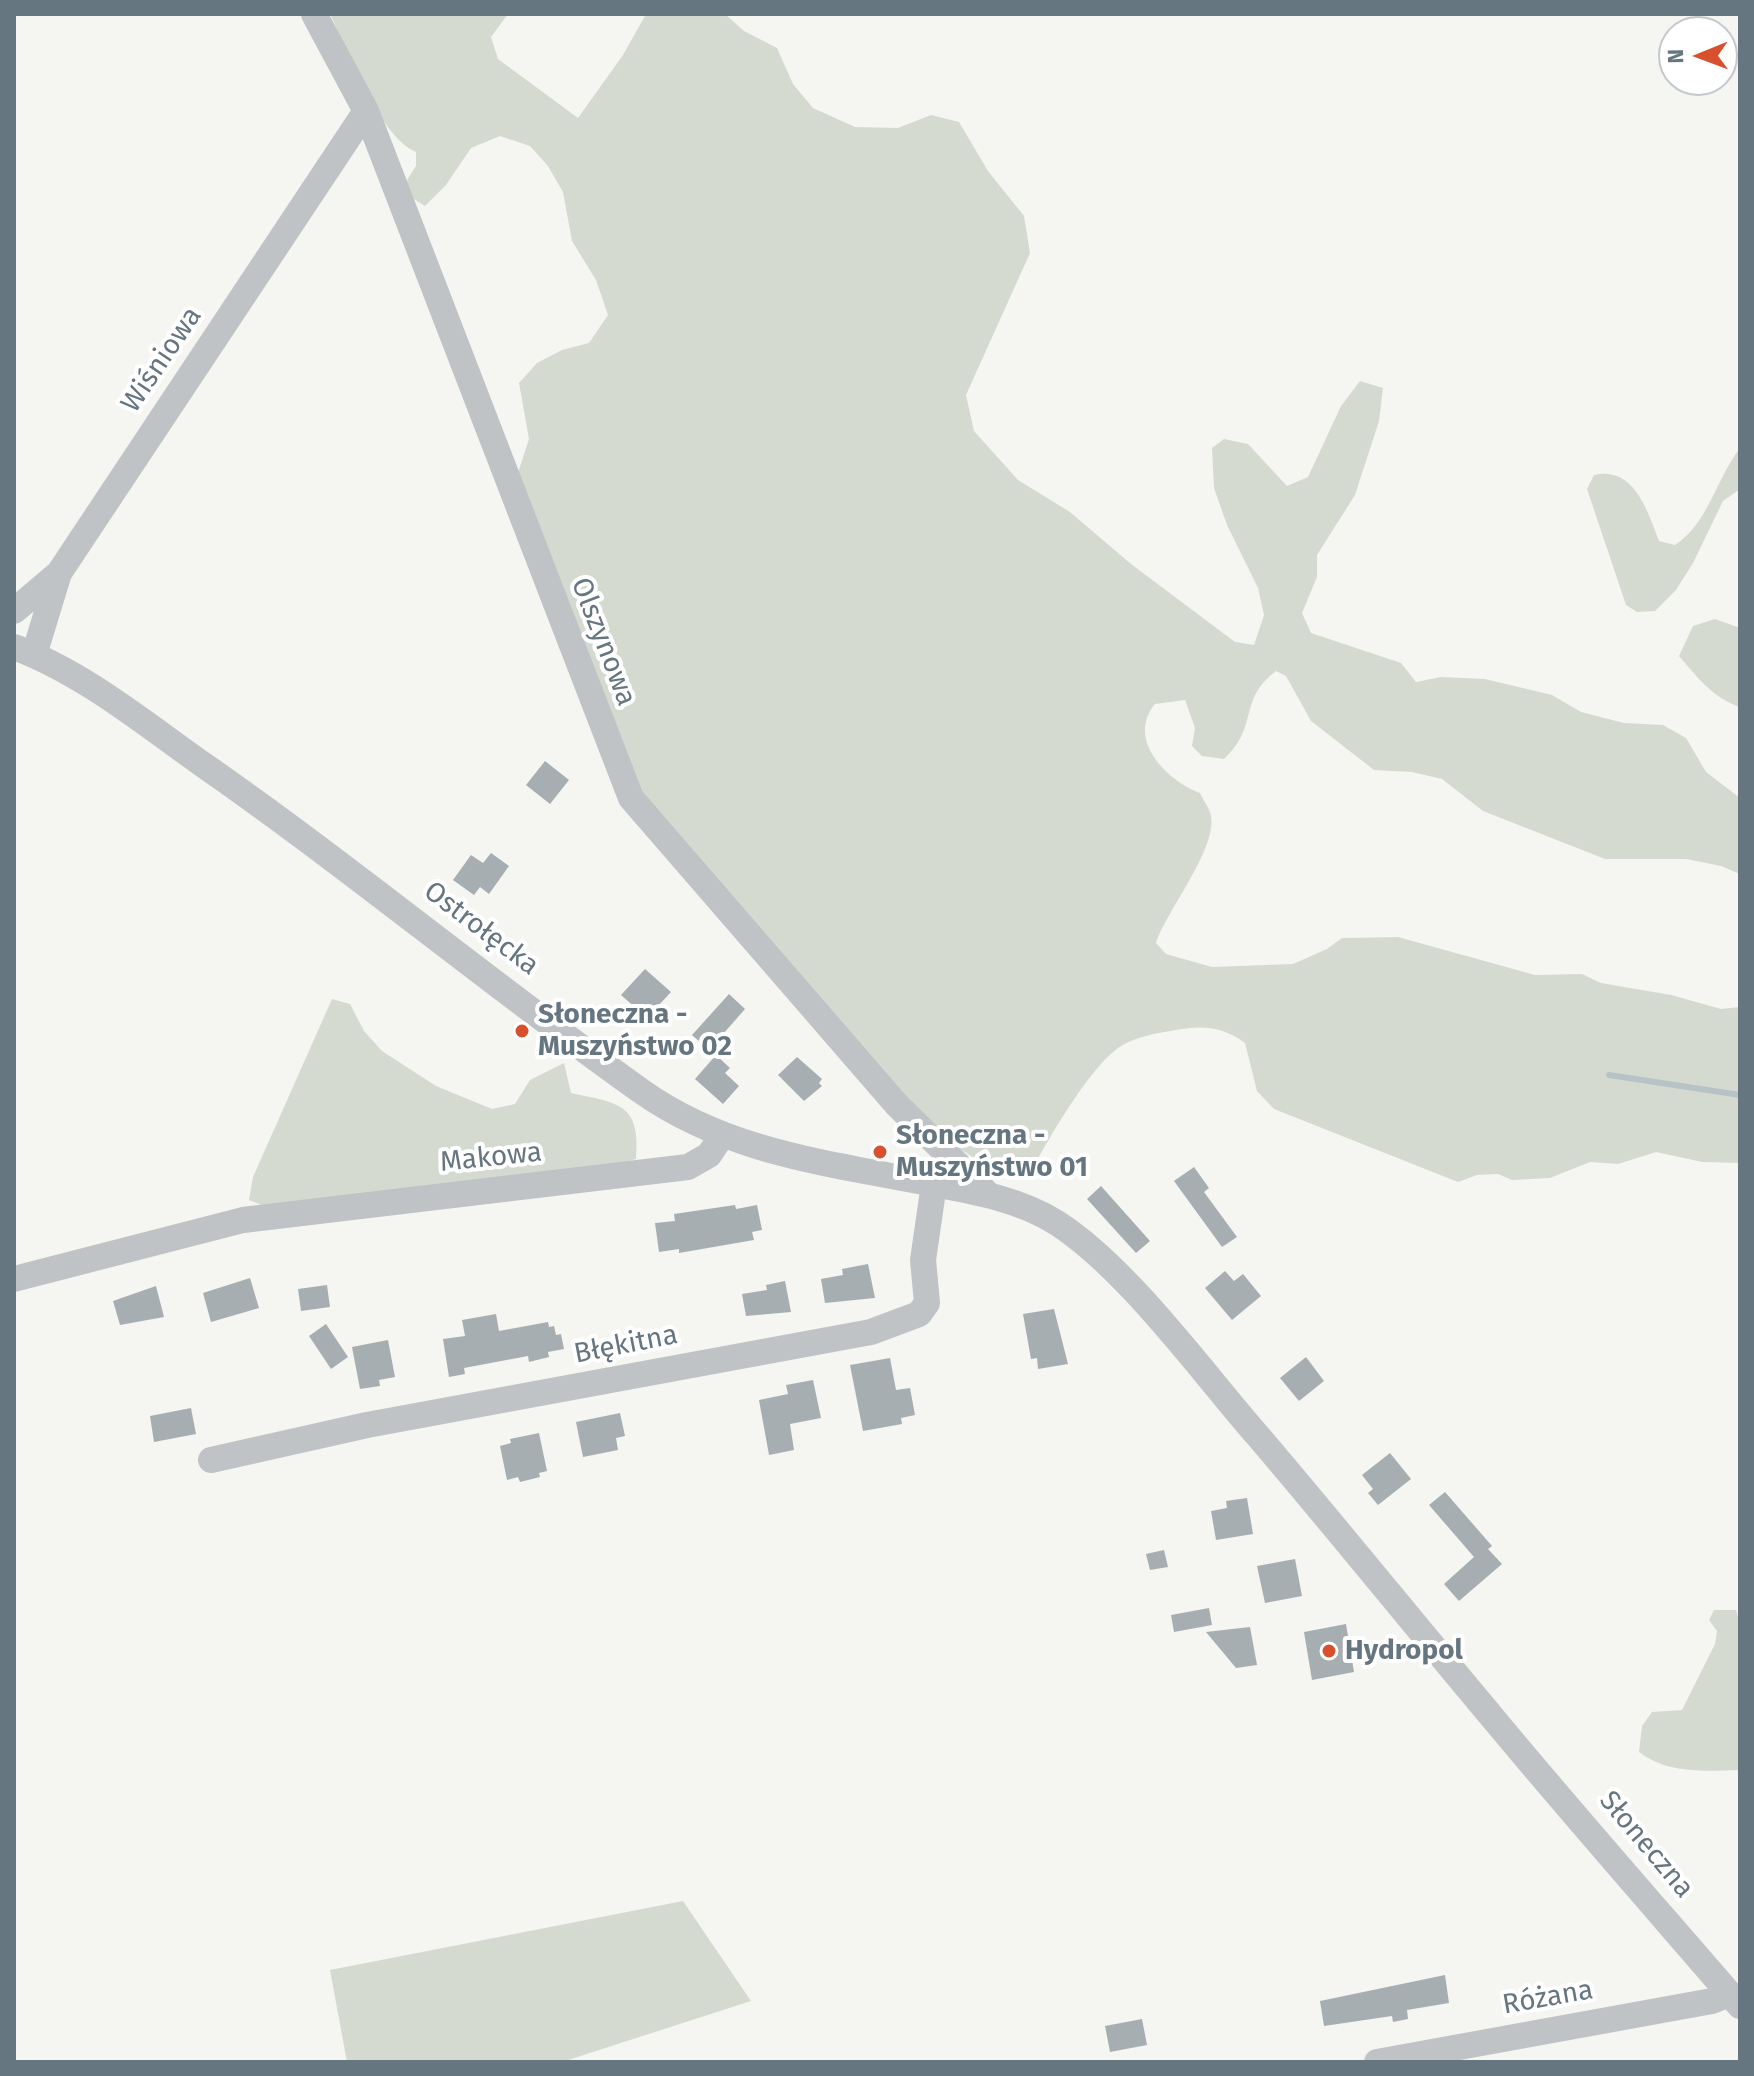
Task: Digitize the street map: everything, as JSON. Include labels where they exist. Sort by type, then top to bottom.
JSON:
[{"type":"street","name":"Olszynowa","points":[[314,14],[366,111],[631,798],[897,1105],[989,1195]]},
{"type":"street","name":"Wiśniowa","points":[[24,651],[59,573],[366,111]]},
{"type":"street","points":[[14,611],[59,573]]},
{"type":"street","name":"Ostrołęcka","points":[[24,651],[132,713],[298,831],[645,1094],[721,1137],[989,1195]]},
{"type":"street","name":"Makowa","points":[[14,1279],[183,1232],[255,1218],[688,1167],[709,1155],[721,1137]]},
{"type":"street","name":"Błękitna","points":[[211,1460],[367,1425],[871,1332],[919,1314],[927,1303],[923,1260],[934,1184]]},
{"type":"street","name":"Słoneczna","points":[[989,1195],[1037,1212],[1094,1251],[1328,1518],[1501,1728],[1735,2000]]},
{"type":"street","name":"Różana","points":[[1377,2062],[1712,2001],[1735,2000]]},
{"type":"shaded area","points":[[330,14],[508,14],[491,37],[498,59],[578,118],[623,55],[646,14],[725,14],[744,31],[777,48],[793,84],[813,108],[855,127],[898,128],[931,115],[959,122],[988,171],[1024,216],[1030,253],[966,395],[974,431],[1018,480],[1070,512],[1131,564],[1235,642],[1254,645],[1264,615],[1258,588],[1227,525],[1214,488],[1212,448],[1224,439],[1248,444],[1287,486],[1308,477],[1341,406],[1360,381],[1383,388],[1379,421],[1355,495],[1317,555],[1317,577],[1302,613],[1311,633],[1401,663],[1416,682],[1441,677],[1485,679],[1552,695],[1581,712],[1624,723],[1663,725],[1686,738],[1706,772],[1740,798],[1740,874],[1721,866],[1686,859],[1605,859],[1483,811],[1442,779],[1412,772],[1374,770],[1311,721],[1286,676],[1276,671],[1257,692],[1242,736],[1224,759],[1202,756],[1192,746],[1195,728],[1185,700],[1155,704],[1147,717],[1145,731],[1154,757],[1175,779],[1200,793],[1211,816],[1211,830],[1199,862],[1156,943],[1166,954],[1212,967],[1293,964],[1327,949],[1342,938],[1398,937],[1535,975],[1582,974],[1601,983],[1671,995],[1721,1009],[1740,1007],[1740,1163],[1702,1162],[1656,1152],[1618,1164],[1590,1162],[1550,1178],[1512,1180],[1498,1174],[1477,1175],[1458,1182],[1274,1109],[1257,1091],[1245,1043],[1221,1031],[1204,1028],[1154,1034],[1118,1048],[1081,1089],[1029,1174],[1003,1178],[949,1141],[899,1099],[650,814],[516,479],[529,439],[519,383],[537,363],[562,350],[589,343],[608,315],[596,280],[572,241],[563,192],[548,166],[530,146],[500,136],[471,148],[446,185],[425,206],[409,196],[407,180],[416,166],[416,152],[402,143],[377,111]]},
{"type":"shaded area","points":[[1740,448],[1740,489],[1723,501],[1693,563],[1676,590],[1655,611],[1637,612],[1626,605],[1587,489],[1594,475],[1608,474],[1629,484],[1644,504],[1659,541],[1675,545],[1696,525]]},
{"type":"shaded area","points":[[1715,619],[1740,628],[1740,707],[1714,692],[1679,656],[1693,626]]},
{"type":"shaded area","points":[[332,999],[350,1004],[364,1031],[382,1051],[436,1086],[492,1109],[515,1104],[530,1080],[564,1063],[571,1093],[614,1104],[630,1117],[637,1141],[636,1159],[620,1164],[264,1206],[249,1200],[253,1177]]},
{"type":"shaded area","points":[[1714,1610],[1736,1610],[1740,1624],[1740,1770],[1674,1768],[1639,1752],[1642,1726],[1652,1712],[1682,1710],[1715,1644],[1717,1631],[1709,1620]]},
{"type":"shaded area","points":[[683,1901],[751,2001],[562,2062],[347,2062],[330,1970]]},
{"type":"building","points":[[545,761],[569,780],[550,804],[526,785]]},
{"type":"building","points":[[491,853],[509,866],[489,894],[480,887],[474,895],[453,880],[471,855],[483,863]]},
{"type":"building","points":[[645,969],[671,992],[647,1018],[621,995]]},
{"type":"building","points":[[729,994],[745,1009],[709,1050],[692,1035]]},
{"type":"building","points":[[716,1055],[730,1068],[725,1073],[739,1086],[723,1104],[695,1079]]},
{"type":"building","points":[[797,1057],[822,1079],[819,1083],[822,1086],[804,1101],[778,1075]]},
{"type":"building","points":[[1194,1167],[1209,1188],[1204,1192],[1237,1237],[1222,1247],[1174,1181]]},
{"type":"building","points":[[1101,1186],[1150,1241],[1136,1253],[1087,1199]]},
{"type":"building","points":[[735,1205],[736,1209],[757,1205],[762,1230],[752,1232],[754,1240],[679,1253],[679,1249],[659,1252],[655,1223],[675,1221],[674,1214]]},
{"type":"building","points":[[868,1264],[875,1298],[825,1303],[821,1279],[843,1275],[842,1269]]},
{"type":"building","points":[[1225,1271],[1234,1281],[1243,1274],[1261,1296],[1232,1320],[1205,1288]]},
{"type":"building","points":[[250,1278],[259,1308],[211,1322],[203,1293]]},
{"type":"building","points":[[785,1281],[791,1312],[746,1316],[742,1294],[767,1290],[766,1285]]},
{"type":"building","points":[[327,1285],[330,1307],[301,1311],[298,1289]]},
{"type":"building","points":[[156,1286],[164,1317],[120,1325],[113,1301]]},
{"type":"building","points":[[1054,1309],[1068,1364],[1038,1369],[1037,1358],[1031,1359],[1023,1314]]},
{"type":"building","points":[[496,1314],[499,1331],[548,1322],[549,1327],[554,1326],[556,1335],[561,1334],[564,1349],[548,1352],[549,1357],[529,1362],[528,1356],[464,1368],[465,1374],[449,1377],[443,1339],[465,1336],[462,1320]]},
{"type":"building","points":[[326,1324],[348,1357],[331,1369],[309,1336]]},
{"type":"building","points":[[388,1340],[395,1377],[379,1380],[380,1386],[360,1389],[352,1347]]},
{"type":"building","points":[[1306,1357],[1324,1381],[1299,1401],[1280,1378]]},
{"type":"building","points":[[890,1358],[896,1390],[910,1388],[915,1415],[901,1418],[902,1424],[863,1431],[850,1365]]},
{"type":"building","points":[[813,1380],[821,1418],[790,1424],[794,1450],[769,1455],[759,1400],[788,1394],[786,1385]]},
{"type":"building","points":[[191,1408],[196,1434],[154,1442],[150,1416]]},
{"type":"building","points":[[620,1413],[625,1436],[616,1438],[618,1450],[583,1457],[576,1422]]},
{"type":"building","points":[[539,1433],[547,1471],[539,1473],[540,1477],[520,1482],[518,1477],[507,1480],[500,1446],[511,1443],[510,1439]]},
{"type":"building","points":[[1390,1453],[1411,1479],[1378,1505],[1368,1493],[1373,1489],[1362,1475]]},
{"type":"building","points":[[1445,1492],[1492,1546],[1488,1549],[1502,1564],[1459,1601],[1444,1584],[1474,1557],[1429,1505]]},
{"type":"building","points":[[1247,1498],[1253,1534],[1216,1540],[1211,1511],[1227,1508],[1226,1501]]},
{"type":"building","points":[[1164,1550],[1168,1567],[1150,1570],[1146,1554]]},
{"type":"building","points":[[1295,1559],[1302,1596],[1265,1603],[1257,1566]]},
{"type":"building","points":[[1209,1608],[1212,1625],[1174,1632],[1171,1615]]},
{"type":"building","name":"Hydropol","points":[[1346,1624],[1354,1672],[1312,1680],[1304,1632]]},
{"type":"building","points":[[1250,1627],[1257,1665],[1236,1668],[1206,1632]]},
{"type":"building","points":[[1445,1975],[1449,2003],[1407,2010],[1408,2019],[1393,2022],[1392,2016],[1324,2026],[1320,2001]]},
{"type":"building","points":[[1142,2019],[1147,2045],[1110,2052],[1105,2026]]},
{"type":"waterway","points":[[1609,1075],[1740,1095]]},
{"type":"place","name":"Słoneczna - Muszyństwo 02","points":[[522,1031]]},
{"type":"place","name":"Słoneczna - Muszyństwo 01","points":[[880,1152]]},
{"type":"place","name":"Hydropol","points":[[1329,1651]]}]
